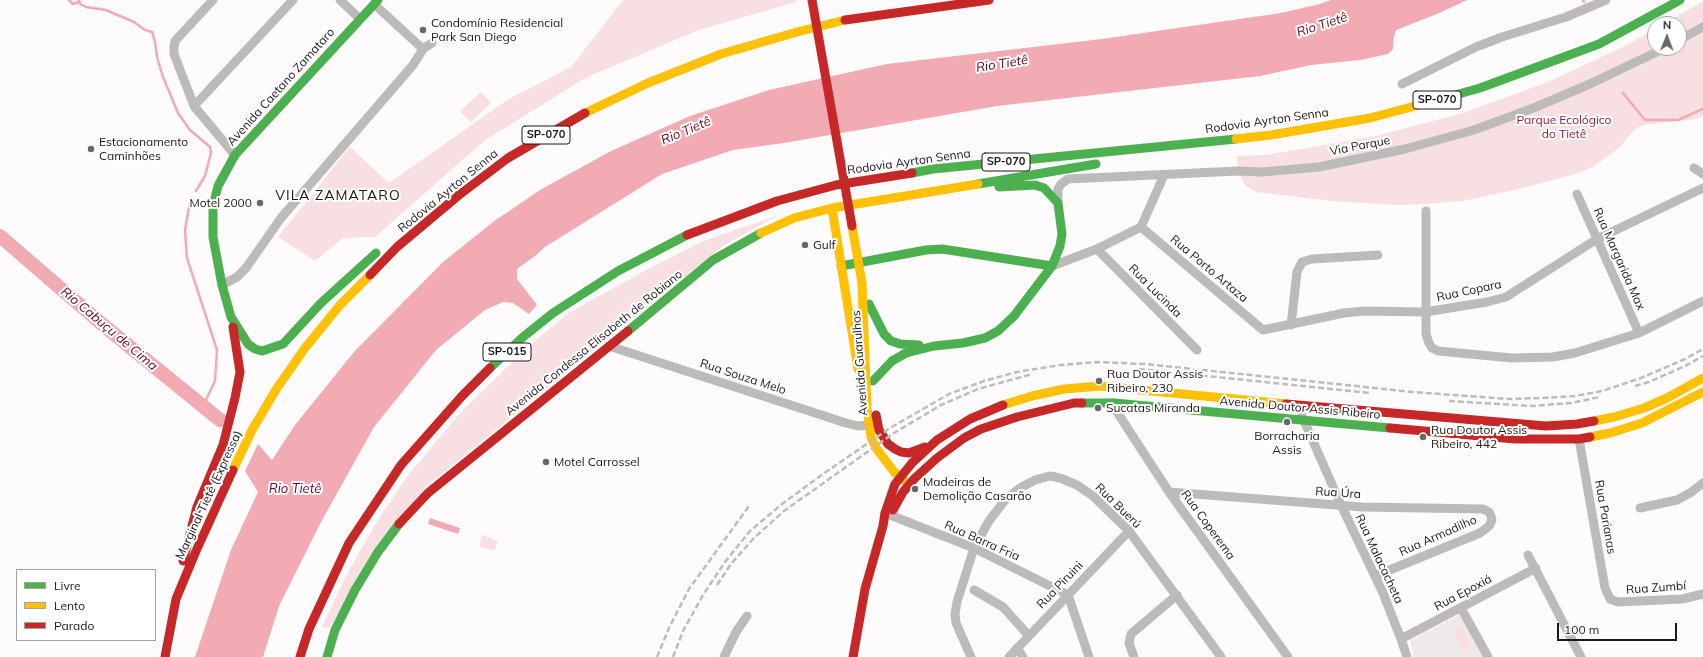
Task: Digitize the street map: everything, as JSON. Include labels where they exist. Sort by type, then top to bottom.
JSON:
[{"type":"main road","points":[[812,0],[862,283]]},
{"type":"main road","points":[[855,18],[922,0]]},
{"type":"main road","name":"Rodovia Ayrton Senna","points":[[300,354],[340,305],[392,253],[459,195],[508,158],[574,118],[648,83],[721,54],[797,32],[855,18],[989,0]]},
{"type":"main road","name":"Rodovia Ayrton Senna","points":[[836,185],[933,169],[1271,135],[1370,118],[1480,88],[1599,44],[1680,0]]},
{"type":"main road","name":"Avenida Caetano Zamataro","points":[[232,317],[222,285],[213,237],[213,206],[218,186],[235,155],[376,2]]},
{"type":"main road","points":[[1119,160],[1158,154],[1177,145]]},
{"type":"main road","name":"Avenida Condessa Elisabeth de Robiano","points":[[327,657],[335,630],[355,590],[378,552],[402,521],[428,493],[610,346],[713,260],[750,238],[794,218],[832,208],[1104,163]]},
{"type":"main road","name":"SP-015","points":[[300,657],[309,629],[349,543],[401,466],[462,396],[523,337],[553,313],[618,271],[695,231],[777,201],[836,185]]},
{"type":"main road","points":[[869,304],[884,334],[891,341],[900,344],[934,346],[963,343],[985,338],[998,331],[1014,316],[1052,266],[1060,246],[1062,234],[1058,203],[1044,188],[1035,185],[988,188],[973,185]]},
{"type":"main road","points":[[232,317],[248,344],[255,349],[262,351],[283,344],[322,303],[384,246],[444,200],[459,195]]},
{"type":"main road","name":"Avenida Guarulhos","points":[[832,208],[860,379],[867,408]]},
{"type":"main road","points":[[842,266],[942,248],[1052,266]]},
{"type":"main road","name":"Avenida Guarulhos","points":[[862,283],[869,304],[877,425],[888,444],[901,452],[909,453],[931,444]]},
{"type":"main road","name":"Avenida Guarulhos","points":[[862,283],[867,408],[871,437],[876,448],[895,473],[909,484]]},
{"type":"main road","points":[[176,599],[184,554],[197,507],[223,446],[235,398],[240,372],[232,317]]},
{"type":"main road","points":[[873,381],[898,356],[934,346]]},
{"type":"main road","name":"Marginal Tietê (Expressa)","points":[[165,657],[176,599],[196,551],[252,430],[277,388],[300,354]]},
{"type":"main road","name":"Avenida Doutor Assis Ribeiro","points":[[931,444],[970,419],[1000,406],[1032,396],[1073,388],[1118,387],[1298,405],[1546,426],[1577,424],[1614,417],[1644,408],[1667,398],[1703,378]]},
{"type":"main road","points":[[1114,403],[1114,396],[1118,387]]},
{"type":"main road","points":[[1073,388],[1075,396],[1074,403]]},
{"type":"main road","name":"Avenida Doutor Assis Ribeiro","points":[[888,515],[909,484],[937,458],[964,438],[981,429],[1027,414],[1074,403],[1114,403],[1515,439],[1579,439],[1610,433],[1642,423],[1703,392]]},
{"type":"main road","points":[[890,498],[900,478],[912,463],[931,444]]},
{"type":"main road","points":[[853,657],[865,589],[883,526],[888,515],[890,498],[889,481],[884,458]]},
{"type":"main road","points":[[321,657],[335,630]]},
{"type":"street","points":[[213,0],[175,41],[174,54],[194,106],[235,155]]},
{"type":"street","points":[[194,106],[293,0]]},
{"type":"street","points":[[340,0],[360,19]]},
{"type":"street","points":[[1402,84],[1476,47],[1573,14],[1606,0]]},
{"type":"street","points":[[376,2],[423,49]]},
{"type":"street","points":[[1687,36],[1703,27]]},
{"type":"street","points":[[222,285],[237,277],[246,268],[281,218],[413,65],[423,49],[432,43]]},
{"type":"street","name":"Via Parque","points":[[1058,203],[1058,189],[1061,184],[1068,179],[1238,170],[1262,172],[1319,166],[1404,149],[1474,130],[1536,108],[1592,84],[1649,56]]},
{"type":"street","points":[[1694,168],[1703,174]]},
{"type":"street","points":[[1052,266],[1096,249],[1141,227],[1164,175]]},
{"type":"street","name":"Rua Copara","points":[[1263,330],[1344,313],[1364,311],[1425,312],[1488,302],[1506,297],[1597,239],[1703,188]]},
{"type":"street","name":"Rua Margarida Max","points":[[1576,194],[1639,333]]},
{"type":"street","points":[[1426,211],[1425,312],[1426,334],[1432,348],[1447,352],[1512,358],[1536,358],[1575,353],[1639,333],[1703,301]]},
{"type":"street","name":"Rua Porto Artaza","points":[[1141,227],[1263,330]]},
{"type":"street","name":"Rua Lucinda","points":[[1096,249],[1197,350]]},
{"type":"street","points":[[1291,325],[1297,272],[1302,262],[1312,259],[1378,255]]},
{"type":"street","name":"Rua Souza Melo","points":[[610,346],[846,423],[858,426],[869,425]]},
{"type":"street","name":"Rua Coperema","points":[[1114,403],[1117,412],[1169,492],[1288,657]]},
{"type":"street","name":"Rua Malacacheta","points":[[1298,405],[1340,505],[1375,576],[1401,639],[1406,657]]},
{"type":"street","name":"Rua Parianas","points":[[1579,439],[1605,588],[1610,599]]},
{"type":"street","name":"Rua Buerú","points":[[972,657],[956,623],[955,614],[957,602],[974,548],[989,521],[1005,500],[1020,488],[1035,480],[1050,476],[1060,478],[1077,485],[1093,496],[1129,531],[1177,595],[1218,656]]},
{"type":"street","points":[[1640,508],[1661,505],[1677,500],[1690,493],[1703,483]]},
{"type":"street","name":"Rua Úra","points":[[1169,492],[1391,508],[1483,509],[1489,512],[1491,516],[1492,520],[1489,526]]},
{"type":"street","name":"Rua Barra Fria","points":[[888,515],[974,548],[1068,595]]},
{"type":"street","name":"Rua Armadilho","points":[[1375,576],[1480,533],[1489,526]]},
{"type":"street","name":"Rua Piruini","points":[[1009,657],[1129,531]]},
{"type":"street","points":[[1528,555],[1582,657]]},
{"type":"street","name":"Rua Epoxiá","points":[[1401,639],[1536,568]]},
{"type":"street","points":[[974,590],[1003,607],[1029,636]]},
{"type":"street","name":"Rua Zumbí","points":[[1610,599],[1618,602],[1676,600],[1703,594]]},
{"type":"street","points":[[1068,595],[1089,657]]},
{"type":"street","points":[[1134,657],[1129,643],[1131,634],[1177,595]]},
{"type":"street","points":[[1461,608],[1488,657]]},
{"type":"street","points":[[724,657],[736,632],[747,616]]},
{"type":"street","points":[[1017,648],[1023,657]]},
{"type":"shaded area","points":[[1461,614],[1483,657],[1414,657],[1410,641]]},
{"type":"green space","points":[[623,0],[795,0],[796,2],[699,30],[585,78],[484,141],[375,237],[343,238],[315,261],[278,237],[350,147],[389,183],[507,100],[571,67]]},
{"type":"green space","name":"Parque Ecológico do Tietê","points":[[1703,1],[1703,115],[1696,119],[1643,125],[1635,129],[1620,147],[1593,167],[1576,174],[1510,191],[1462,201],[1397,205],[1331,201],[1256,192],[1245,185],[1238,171],[1237,156],[1266,155],[1376,136],[1463,113],[1548,82],[1629,44],[1647,34],[1647,56],[1687,56],[1687,16],[1677,16]]},
{"type":"green space","points":[[481,92],[491,103],[471,122],[460,111]]},
{"type":"green space","points":[[779,215],[724,245],[423,489],[329,628],[322,627],[344,580],[376,523],[409,474],[462,411],[531,344],[570,312],[646,270],[703,241]]},
{"type":"green space","points":[[482,535],[498,541],[494,551],[479,546]]},
{"type":"green space","points":[[1460,626],[1471,647],[1463,651],[1451,630]]},
{"type":"water","name":"Rio Tietê","points":[[1331,0],[1467,0],[1437,14],[1396,30],[1393,49],[1388,54],[1360,60],[1311,65],[1260,76],[997,106],[784,143],[733,150],[662,174],[545,247],[517,269],[517,279],[537,305],[529,314],[513,303],[503,302],[485,310],[436,350],[374,427],[321,522],[279,606],[263,657],[195,657],[231,550],[258,492],[245,471],[258,444],[272,460],[295,425],[354,352],[443,262],[493,222],[540,190],[609,152],[690,116],[769,90],[887,64],[1102,39],[1281,13]]},
{"type":"water","points":[[430,518],[460,528],[458,534],[428,524]]},
{"type":"waterway","points":[[69,0],[73,4],[79,2]]},
{"type":"waterway","points":[[79,0],[80,4],[86,7],[106,10],[134,22],[145,30],[152,32],[163,77],[178,113],[190,130],[210,147],[211,153],[205,176],[196,191]]},
{"type":"waterway","points":[[1623,93],[1645,120],[1678,120],[1703,109]]},
{"type":"waterway","points":[[190,202],[185,230],[187,258],[217,350],[215,381],[203,406]]},
{"type":"waterway","name":"Rio Cabuçu de Cima","points":[[0,236],[103,325],[220,420]]},
{"type":"railway","points":[[673,657],[683,631],[703,595],[725,562],[750,531],[782,504],[890,428],[949,394],[984,381],[1017,372],[1060,365],[1097,362],[1145,364],[1413,392],[1509,399],[1542,398],[1575,396],[1602,391],[1641,378],[1685,359],[1703,349]]},
{"type":"railway","points":[[1635,386],[1649,382],[1685,366],[1703,356]]},
{"type":"railway","points":[[1139,369],[1370,393]]},
{"type":"railway","points":[[717,585],[731,564],[754,538],[784,511],[894,433],[941,405],[978,389],[1032,374]]},
{"type":"railway","points":[[1449,401],[1532,406],[1571,403],[1600,397]]},
{"type":"railway","points":[[657,657],[669,628],[689,589],[749,506]]},
{"type":"traffic: fast","points":[[231,317],[222,285],[213,237],[213,206],[218,186],[235,155],[378,0]]},
{"type":"traffic: fast","points":[[1430,102],[1480,88],[1599,44],[1680,0]]},
{"type":"traffic: fast","points":[[912,173],[933,169],[1236,139]]},
{"type":"traffic: fast","points":[[978,184],[1096,164]]},
{"type":"traffic: fast","points":[[873,381],[892,361],[906,353],[934,346],[963,343],[985,338],[998,331],[1014,316],[1052,266],[1060,246],[1062,234],[1058,203],[1044,188],[1035,185],[999,187]]},
{"type":"traffic: fast","points":[[628,331],[713,260],[761,233]]},
{"type":"traffic: fast","points":[[490,368],[523,337],[553,313],[618,271],[687,235]]},
{"type":"traffic: fast","points":[[841,266],[926,250],[942,249],[1052,266]]},
{"type":"traffic: fast","points":[[231,317],[248,344],[255,349],[262,351],[283,344],[321,303],[376,253]]},
{"type":"traffic: fast","points":[[869,304],[884,334],[891,341],[900,344],[919,345]]},
{"type":"traffic: fast","points":[[1082,403],[1114,403],[1390,428]]},
{"type":"traffic: fast","points":[[327,657],[335,630],[355,590],[378,552],[399,524]]},
{"type":"traffic: slow","points":[[585,113],[648,83],[721,54],[845,20]]},
{"type":"traffic: slow","points":[[1236,139],[1271,135],[1370,118],[1430,102]]},
{"type":"traffic: slow","points":[[761,233],[794,218],[832,208],[978,184]]},
{"type":"traffic: slow","points":[[832,208],[858,369]]},
{"type":"traffic: slow","points":[[852,226],[862,283]]},
{"type":"traffic: slow","points":[[233,470],[252,430],[277,388],[305,348],[340,305],[370,275]]},
{"type":"traffic: slow","points":[[862,283],[867,408],[871,437],[876,448],[895,473],[907,483]]},
{"type":"traffic: slow","points":[[1594,421],[1644,408],[1667,398],[1703,378]]},
{"type":"traffic: slow","points":[[1003,405],[1032,396],[1064,389],[1100,386],[1286,404]]},
{"type":"traffic: slow","points":[[1590,437],[1610,433],[1642,423],[1703,392]]},
{"type":"traffic: jam","points":[[812,0],[852,226]]},
{"type":"traffic: jam","points":[[845,20],[989,0]]},
{"type":"traffic: jam","points":[[370,275],[397,247],[459,195],[508,158],[585,113]]},
{"type":"traffic: jam","points":[[687,235],[777,201],[836,185],[912,173]]},
{"type":"traffic: jam","points":[[183,561],[197,507],[223,445],[235,398],[240,372],[233,327]]},
{"type":"traffic: jam","points":[[399,524],[428,493],[628,331]]},
{"type":"traffic: jam","points":[[300,657],[309,629],[349,543],[401,465],[462,396],[490,368]]},
{"type":"traffic: jam","points":[[893,510],[903,492],[915,478],[937,458],[964,438],[981,429],[1017,417],[1074,403],[1082,403]]},
{"type":"traffic: jam","points":[[1286,404],[1546,426],[1577,424],[1594,421]]},
{"type":"traffic: jam","points":[[853,657],[865,589],[883,526],[885,513],[895,484],[912,463],[937,440],[970,419],[1003,405]]},
{"type":"traffic: jam","points":[[876,415],[879,430],[888,444],[895,449],[901,452],[909,453],[925,447]]},
{"type":"traffic: jam","points":[[1390,428],[1515,439],[1579,439],[1590,437]]},
{"type":"traffic: jam","points":[[165,657],[176,599],[233,470]]},
{"type":"place","name":"Condomínio Residencial Park San Diego","points":[[423,30]]},
{"type":"place","name":"Estacionamento Caminhões","points":[[91,149]]},
{"type":"place","name":"Motel 2000","points":[[260,203]]},
{"type":"place","name":"Gulf","points":[[805,245]]},
{"type":"place","name":"Rua Doutor Assis Ribeiro, 230","points":[[1099,381]]},
{"type":"place","name":"Sucatas Miranda","points":[[1098,408]]},
{"type":"place","name":"Borracharia Assis","points":[[1287,422]]},
{"type":"place","name":"Rua Doutor Assis Ribeiro, 442","points":[[1423,437]]},
{"type":"place","name":"Motel Carrossel","points":[[546,462]]},
{"type":"place","name":"Madeiras de Demolição Casarão","points":[[915,489]]},
{"type":"district","name":"VILA ZAMATARO","points":[[338,196]]}]
